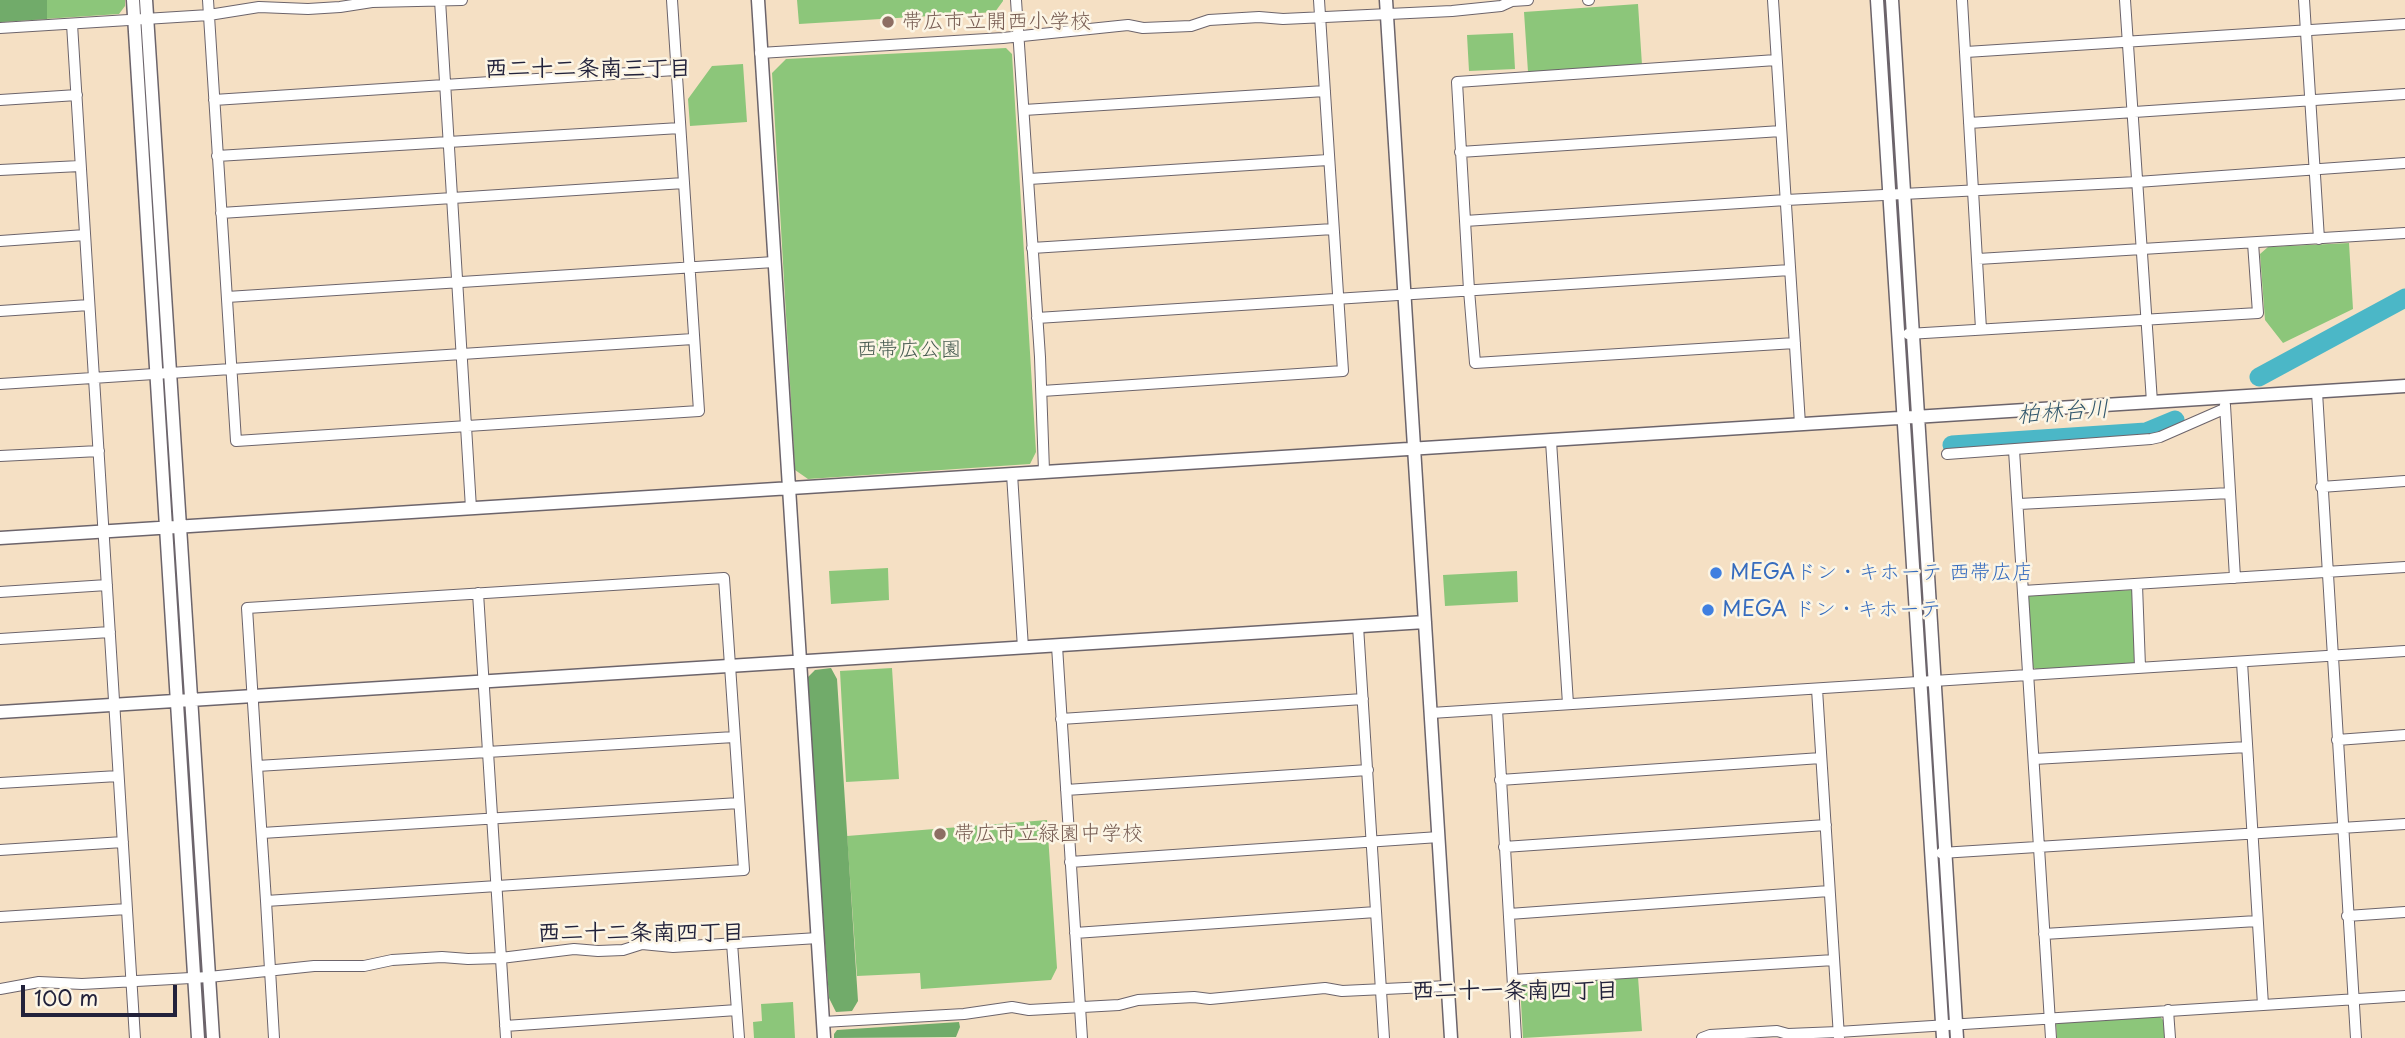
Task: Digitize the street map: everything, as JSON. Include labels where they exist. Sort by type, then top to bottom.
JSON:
[{"type":"street","points":[[133,0],[141,19]]},
{"type":"street","points":[[146,0],[141,19],[163,373],[180,527],[213,1038]]},
{"type":"street","points":[[208,0],[236,441],[699,411],[672,0]]},
{"type":"street","points":[[0,28],[209,15],[259,7],[308,9],[373,2],[462,0]]},
{"type":"street","points":[[758,0],[824,1038]]},
{"type":"street","points":[[1016,0],[1042,391],[1044,471]]},
{"type":"street","points":[[1042,391],[1343,371],[1319,0]]},
{"type":"street","points":[[1386,0],[1451,1038]]},
{"type":"street","points":[[760,53],[1019,37],[1128,26],[1191,26],[1209,20],[1387,14],[1452,5],[1501,6],[1513,1],[1528,0]]},
{"type":"street","points":[[1773,0],[1800,425]]},
{"type":"street","points":[[1877,0],[1942,1031]]},
{"type":"street","points":[[1892,0],[1957,1038]]},
{"type":"street","points":[[1962,0],[1981,329]]},
{"type":"street","points":[[2125,0],[2152,402]]},
{"type":"street","points":[[2304,0],[2319,239]]},
{"type":"street","points":[[440,1],[471,508]]},
{"type":"street","points":[[72,24],[135,1038]]},
{"type":"street","points":[[1966,52],[2405,24]]},
{"type":"street","points":[[1776,61],[1457,82],[1469,290],[1475,363],[1795,343]]},
{"type":"street","points":[[214,100],[675,70]]},
{"type":"street","points":[[1024,110],[1325,91]]},
{"type":"street","points":[[1969,123],[2132,110],[2405,94]]},
{"type":"street","points":[[0,100],[77,95]]},
{"type":"street","points":[[217,156],[680,128]]},
{"type":"street","points":[[1460,152],[1781,131]]},
{"type":"street","points":[[1029,179],[1328,160]]},
{"type":"street","points":[[1465,221],[2405,163]]},
{"type":"street","points":[[0,170],[80,166]]},
{"type":"street","points":[[221,213],[684,183]]},
{"type":"street","points":[[1032,248],[1333,229]]},
{"type":"street","points":[[1978,260],[2405,233]]},
{"type":"street","points":[[0,241],[85,235]]},
{"type":"street","points":[[1898,335],[2258,313],[2253,243]]},
{"type":"street","points":[[227,297],[775,262]]},
{"type":"street","points":[[1037,317],[1790,270]]},
{"type":"street","points":[[0,310],[89,305]]},
{"type":"street","points":[[0,384],[694,339]]},
{"type":"street","points":[[163,373],[165,528],[198,1038]]},
{"type":"street","points":[[0,538],[2152,402],[2225,403],[2317,392],[2405,386]]},
{"type":"street","points":[[2317,392],[2356,1038]]},
{"type":"street","points":[[1947,454],[2160,437],[2225,403]]},
{"type":"street","points":[[2225,403],[2235,578]]},
{"type":"street","points":[[1551,441],[1568,704]]},
{"type":"street","points":[[2014,450],[2051,1038]]},
{"type":"street","points":[[0,456],[99,451]]},
{"type":"street","points":[[1012,474],[1023,648]]},
{"type":"street","points":[[2321,487],[2405,481]]},
{"type":"street","points":[[2019,504],[2230,493]]},
{"type":"street","points":[[2023,591],[2405,567]]},
{"type":"street","points":[[266,901],[744,870],[724,578],[247,608],[274,1038]]},
{"type":"street","points":[[0,592],[107,585]]},
{"type":"street","points":[[2137,585],[2140,667]]},
{"type":"street","points":[[478,593],[506,1038]]},
{"type":"street","points":[[0,712],[1425,622]]},
{"type":"street","points":[[1358,626],[1384,1038]]},
{"type":"street","points":[[0,639],[110,632]]},
{"type":"street","points":[[1057,646],[1082,1038]]},
{"type":"street","points":[[1431,712],[2405,651]]},
{"type":"street","points":[[2242,662],[2263,1005]]},
{"type":"street","points":[[1817,689],[1839,1035]]},
{"type":"street","points":[[1062,719],[1363,699]]},
{"type":"street","points":[[1497,709],[1516,1038]]},
{"type":"street","points":[[2337,740],[2405,735]]},
{"type":"street","points":[[257,766],[734,737]]},
{"type":"street","points":[[2034,759],[2247,747]]},
{"type":"street","points":[[1500,780],[1821,758]]},
{"type":"street","points":[[1066,790],[1368,771]]},
{"type":"street","points":[[0,783],[118,776]]},
{"type":"street","points":[[261,833],[739,803]]},
{"type":"street","points":[[1931,854],[2405,824]]},
{"type":"street","points":[[1504,847],[1826,825]]},
{"type":"street","points":[[1070,862],[1439,837]]},
{"type":"street","points":[[0,850],[123,842]]},
{"type":"street","points":[[1509,914],[1829,891]]},
{"type":"street","points":[[0,917],[127,909]]},
{"type":"street","points":[[1075,933],[1376,912]]},
{"type":"street","points":[[2347,916],[2405,912]]},
{"type":"street","points":[[2044,934],[2257,921]]},
{"type":"street","points":[[0,989],[47,982],[82,984],[209,977],[314,966],[364,966],[392,960],[501,958],[574,948],[623,950],[642,944],[673,947],[818,938]]},
{"type":"street","points":[[732,943],[739,1038]]},
{"type":"street","points":[[1513,980],[1834,960]]},
{"type":"street","points":[[823,1022],[964,1014],[1012,1007],[1029,1010],[1079,1008],[1119,1005],[1138,1000],[1194,997],[1210,999],[1313,989],[1382,990],[1448,986]]},
{"type":"street","points":[[1702,1038],[1710,1035],[1777,1031],[1788,1034],[1839,1035],[1942,1031],[1956,1024],[2405,996]]},
{"type":"street","points":[[505,1026],[737,1010]]},
{"type":"street","points":[[2168,1010],[2170,1038]]},
{"type":"green space","points":[[0,0],[125,0],[125,6],[119,14],[0,22]]},
{"type":"green space","points":[[0,0],[47,0],[47,19],[0,22]]},
{"type":"green space","points":[[797,0],[1003,1],[995,12],[799,24]]},
{"type":"green space","points":[[1638,4],[1642,65],[1528,72],[1524,12]]},
{"type":"green space","points":[[1513,33],[1515,69],[1469,71],[1467,35]]},
{"type":"green space","name":"西帯広公園","points":[[1006,48],[1012,54],[1036,452],[1030,464],[808,479],[795,470],[772,73],[786,59]]},
{"type":"green space","points":[[743,64],[747,122],[690,126],[688,99],[712,66]]},
{"type":"green space","points":[[2349,243],[2353,309],[2283,343],[2265,320],[2260,254],[2268,247]]},
{"type":"green space","points":[[888,568],[889,600],[831,604],[829,571]]},
{"type":"green space","points":[[1517,571],[1518,602],[1445,606],[1443,575]]},
{"type":"green space","points":[[2133,590],[2137,656],[2134,664],[2036,669],[2032,667],[2028,594]]},
{"type":"green space","points":[[831,668],[837,679],[858,1001],[852,1011],[836,1012],[829,998],[806,679],[815,670]]},
{"type":"green space","points":[[892,668],[899,779],[846,782],[840,671]]},
{"type":"green space","points":[[1047,820],[1057,968],[1051,980],[921,989],[920,973],[857,976],[847,836]]},
{"type":"green space","points":[[1638,977],[1642,1031],[1523,1038],[1520,985]]},
{"type":"green space","points":[[793,1002],[795,1038],[754,1038],[753,1022],[762,1021],[761,1004]]},
{"type":"green space","points":[[2159,1015],[2163,1020],[2165,1038],[2057,1038],[2056,1023],[2059,1021]]},
{"type":"green space","points":[[959,1022],[956,1037],[834,1038],[837,1030]]},
{"type":"waterway","name":"柏林台川","points":[[2259,377],[2405,298]]},
{"type":"waterway","name":"柏林台川","points":[[1952,445],[2146,432],[2175,420]]},
{"type":"place","name":"帯広市立開西小学校","points":[[888,22]]},
{"type":"place","name":"MEGAドン・キホーテ 西帯広店","points":[[1716,573]]},
{"type":"place","name":"MEGA ドン・キホーテ","points":[[1708,610]]},
{"type":"place","name":"帯広市立緑園中学校","points":[[940,834]]},
{"type":"district","name":"西二十二条南三丁目","points":[[588,70]]},
{"type":"district","name":"西二十二条南四丁目","points":[[641,934]]},
{"type":"district","name":"西二十一条南四丁目","points":[[1515,992]]}]
